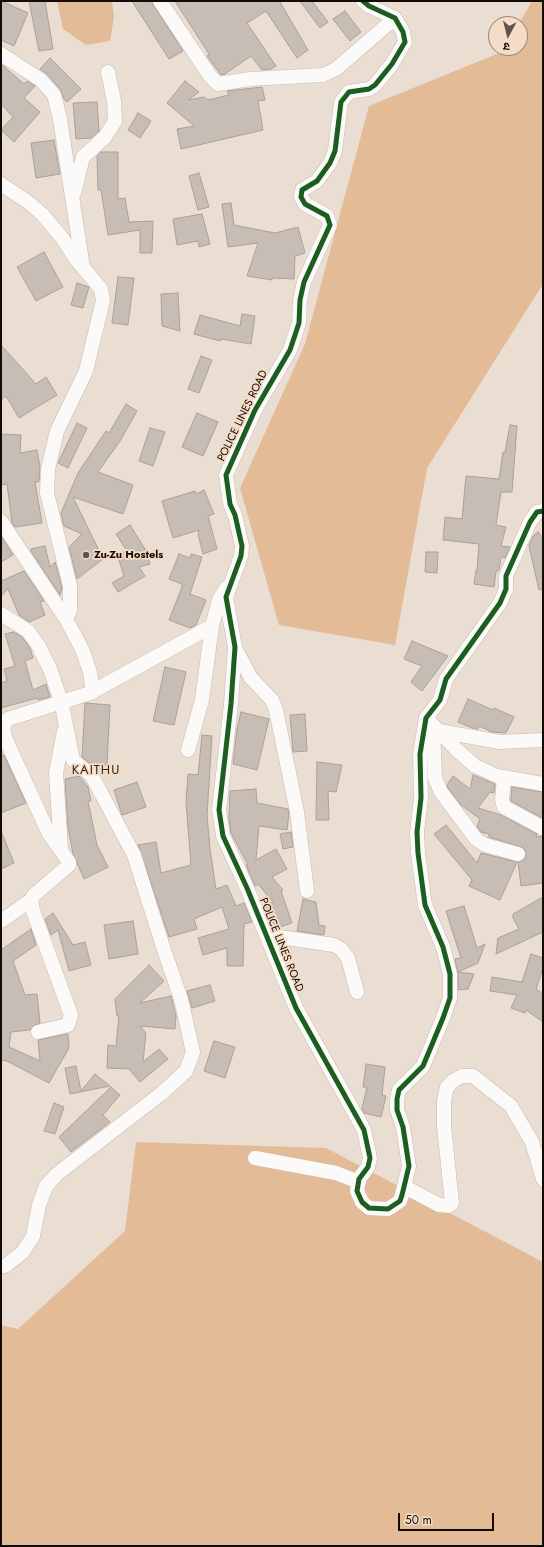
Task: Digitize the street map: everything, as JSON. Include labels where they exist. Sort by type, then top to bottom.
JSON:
[{"type":"street","points":[[160,1],[210,76],[218,84],[250,79],[323,75],[336,69],[395,18],[369,6],[363,1]]},
{"type":"street","name":"POLICE LINES ROAD","points":[[359,1182],[361,1175],[368,1167],[370,1158],[364,1130],[296,1008],[223,836],[219,810],[231,704],[235,647],[226,597],[242,546],[235,515],[230,504],[226,475],[255,410],[290,350],[300,323],[300,300],[304,282],[330,225],[327,216],[305,204],[301,193],[302,190],[317,181],[330,163],[335,151],[341,102],[350,92],[369,89],[375,85],[392,64],[404,44],[406,39],[395,18]]},
{"type":"street","points":[[1,54],[41,80],[54,95],[60,119],[82,261],[81,265]]},
{"type":"street","points":[[72,202],[83,157],[105,137],[115,121],[114,101],[108,72]]},
{"type":"street","points":[[1,184],[28,202],[42,214],[101,289],[103,300],[86,371],[57,431],[48,469],[47,493],[70,586],[70,610],[66,619]]},
{"type":"street","points":[[518,854],[485,845],[476,839],[441,792],[435,778],[432,725],[446,679],[500,603],[506,589],[506,576],[530,522],[536,512],[543,511]]},
{"type":"street","points":[[1,521],[66,619],[82,649],[90,672],[92,692]]},
{"type":"street","points":[[188,750],[202,700],[212,626],[219,600],[232,578]]},
{"type":"street","points":[[1,614],[28,631],[38,645],[50,669],[61,701],[73,760],[92,776],[134,855],[181,999],[193,1052],[186,1071],[162,1093],[57,1174],[46,1186],[39,1205],[33,1236],[23,1252],[5,1266]]},
{"type":"street","points":[[38,1032],[68,1025],[71,1015],[33,911],[32,900],[34,895],[45,884],[69,865],[69,860],[49,834],[3,730],[5,723],[8,719],[92,692],[212,626]]},
{"type":"street","points":[[235,647],[252,678],[272,700],[276,710],[298,812],[307,892]]},
{"type":"street","points":[[61,850],[56,773],[66,725]]},
{"type":"street","points":[[432,725],[500,742],[543,740]]},
{"type":"street","points":[[432,725],[475,766],[504,777],[543,784]]},
{"type":"street","points":[[255,1158],[336,1173],[359,1182],[358,1195],[362,1202],[369,1208],[388,1209],[400,1201],[405,1186],[408,1166],[403,1127],[397,1110],[399,1090],[423,1066],[450,998],[450,974],[443,947],[425,905],[418,853],[421,798],[421,735],[432,725]]},
{"type":"street","points":[[504,777],[502,800],[504,807],[543,828]]},
{"type":"street","points":[[1,921],[32,900]]},
{"type":"street","points":[[266,935],[334,945],[341,949],[348,958],[357,992]]},
{"type":"street","points":[[405,1186],[444,1206],[449,1206],[452,1203],[444,1126],[444,1100],[448,1086],[453,1080],[462,1076],[474,1076],[511,1106],[532,1142],[543,1179]]},
{"type":"shaded area","points":[[57,1],[112,1],[114,17],[110,41],[86,45],[63,29]]},
{"type":"shaded area","points":[[532,1],[543,1],[543,284],[427,468],[395,645],[279,625],[240,488],[305,344],[369,106],[492,56],[528,56],[528,16],[524,16]]},
{"type":"shaded area","points":[[136,1142],[326,1148],[543,1262],[543,1546],[1,1546],[1,1325],[18,1329],[125,1231]]},
{"type":"building","points":[[1,1],[28,13],[14,46],[1,40]]},
{"type":"building","points":[[29,1],[45,1],[53,49],[39,51]]},
{"type":"building","points":[[132,1],[151,1],[183,51],[169,59]]},
{"type":"building","points":[[175,1],[282,1],[280,2],[308,50],[297,58],[266,11],[247,23],[276,66],[271,69],[262,70],[251,56],[225,74],[221,75],[207,56],[209,54]]},
{"type":"building","points":[[300,1],[312,1],[328,22],[320,28]]},
{"type":"building","points":[[345,11],[361,32],[350,41],[333,19]]},
{"type":"building","points":[[50,58],[81,89],[67,102],[64,99],[60,89],[47,74],[40,69]]},
{"type":"building","points":[[1,64],[24,84],[27,81],[35,86],[24,98],[40,112],[14,142],[1,130],[13,117],[1,104]]},
{"type":"building","points":[[185,81],[199,92],[188,100],[204,97],[208,100],[229,95],[227,91],[262,87],[265,100],[258,101],[263,130],[181,149],[177,129],[194,126],[167,103]]},
{"type":"building","points":[[97,102],[99,131],[91,138],[76,139],[73,103]]},
{"type":"building","points":[[138,113],[151,121],[140,138],[128,130]]},
{"type":"building","points":[[54,140],[60,174],[36,178],[31,143]]},
{"type":"building","points":[[101,152],[118,152],[118,199],[125,198],[129,222],[153,221],[152,253],[140,253],[140,230],[108,235],[101,190],[98,190],[97,156]]},
{"type":"building","points":[[199,173],[209,207],[198,210],[189,176]]},
{"type":"building","points":[[231,203],[234,225],[275,233],[298,227],[305,253],[295,256],[294,279],[272,278],[272,280],[247,276],[258,243],[228,247],[222,204]]},
{"type":"building","points":[[202,214],[210,244],[199,247],[198,241],[177,245],[173,219]]},
{"type":"building","points":[[44,252],[63,287],[36,301],[17,267]]},
{"type":"building","points":[[118,277],[134,278],[128,325],[112,323]]},
{"type":"building","points":[[77,283],[89,287],[83,308],[71,305]]},
{"type":"building","points":[[178,293],[180,331],[162,326],[161,294]]},
{"type":"building","points":[[242,314],[255,316],[251,344],[221,339],[220,341],[194,334],[200,315],[240,326]]},
{"type":"building","points":[[1,345],[36,384],[46,377],[57,395],[19,418],[6,396],[1,400]]},
{"type":"building","points":[[201,356],[212,360],[199,393],[188,389]]},
{"type":"building","points":[[126,404],[137,411],[120,441],[98,472],[133,485],[123,514],[73,497],[103,559],[77,579],[69,547],[82,534],[64,526],[61,513],[78,473],[106,431],[109,433]]},
{"type":"building","points":[[197,413],[218,422],[203,456],[182,447]]},
{"type":"building","points":[[77,423],[87,428],[68,468],[58,463]]},
{"type":"building","points":[[510,425],[517,426],[512,492],[501,492],[496,525],[506,527],[501,546],[510,547],[505,558],[501,557],[499,570],[496,572],[494,587],[474,584],[477,570],[479,544],[443,540],[445,517],[462,519],[466,476],[499,479],[503,452],[505,452]]},
{"type":"building","points":[[150,428],[165,432],[153,466],[139,461]]},
{"type":"building","points":[[1,434],[21,435],[20,453],[37,450],[40,467],[39,482],[35,482],[42,523],[15,527],[12,523],[7,484],[1,485]]},
{"type":"building","points":[[204,490],[214,514],[208,516],[217,549],[203,554],[198,534],[199,530],[173,538],[162,501],[195,491],[196,494]]},
{"type":"building","points":[[130,525],[145,549],[150,564],[139,567],[145,576],[118,592],[112,583],[124,576],[117,554],[127,551],[116,534]]},
{"type":"building","points":[[538,532],[543,538],[543,589],[539,590],[529,546],[533,536]]},
{"type":"building","points":[[1,536],[13,555],[1,562]]},
{"type":"building","points":[[45,546],[50,567],[55,562],[62,587],[60,595],[31,551],[31,549]]},
{"type":"building","points":[[426,552],[438,552],[437,573],[425,572]]},
{"type":"building","points":[[179,554],[190,558],[191,554],[202,557],[190,594],[206,600],[196,625],[190,628],[169,620],[182,587],[182,584],[169,579]]},
{"type":"building","points":[[24,571],[44,601],[40,602],[45,615],[29,622],[19,615],[8,589],[1,596],[1,581]]},
{"type":"building","points":[[14,632],[22,637],[30,648],[33,658],[25,661],[33,690],[46,684],[50,697],[38,700],[37,698],[1,708],[1,683],[7,681],[4,669],[15,666],[5,634]]},
{"type":"building","points":[[412,641],[448,656],[422,691],[411,682],[422,666],[404,659]]},
{"type":"building","points":[[165,667],[186,672],[174,725],[153,721]]},
{"type":"building","points":[[468,699],[514,717],[506,733],[492,732],[479,726],[478,729],[472,728],[458,722]]},
{"type":"building","points":[[85,703],[110,705],[107,765],[91,764],[82,757]]},
{"type":"building","points":[[241,712],[269,719],[257,770],[233,764],[237,729]]},
{"type":"building","points":[[305,714],[307,751],[293,752],[290,715]]},
{"type":"building","points":[[202,735],[212,736],[207,815],[216,889],[227,885],[236,906],[244,903],[252,922],[244,924],[243,966],[227,966],[227,948],[203,955],[198,938],[229,929],[222,907],[194,919],[197,929],[169,937],[138,845],[156,842],[161,873],[191,865],[186,802],[188,774],[198,775]]},
{"type":"building","points":[[4,755],[26,803],[1,813],[1,756]]},
{"type":"building","points":[[317,762],[342,765],[336,792],[328,791],[329,820],[316,820]]},
{"type":"building","points":[[473,775],[495,784],[494,793],[490,792],[478,808],[501,815],[537,834],[536,837],[543,836],[543,883],[521,886],[518,862],[524,860],[526,857],[524,848],[489,837],[489,834],[481,832],[477,827],[480,819],[461,805],[448,788],[447,785],[453,776],[470,789]]},
{"type":"building","points":[[79,776],[88,787],[91,801],[88,801],[97,845],[108,867],[84,879],[73,854],[68,827],[65,779]]},
{"type":"building","points":[[137,782],[146,807],[122,815],[114,790]]},
{"type":"building","points":[[512,787],[543,792],[542,818],[511,801]]},
{"type":"building","points":[[256,789],[257,803],[288,809],[289,813],[287,830],[259,826],[256,860],[276,849],[287,869],[272,877],[283,890],[281,891],[292,923],[277,928],[275,928],[271,916],[268,917],[263,905],[273,902],[258,884],[255,886],[246,865],[248,865],[231,833],[229,818],[230,791]]},
{"type":"building","points":[[446,825],[477,863],[481,853],[517,862],[500,900],[469,886],[472,880],[434,834]]},
{"type":"building","points":[[1,831],[14,863],[1,869]]},
{"type":"building","points":[[291,832],[293,847],[283,849],[280,834]]},
{"type":"building","points":[[543,897],[543,932],[496,954],[498,938],[519,929],[513,918],[513,914]]},
{"type":"building","points":[[303,899],[316,902],[319,925],[325,926],[324,935],[297,931]]},
{"type":"building","points":[[464,906],[477,948],[485,944],[478,963],[458,972],[474,974],[468,989],[458,990],[458,974],[455,959],[461,958],[446,911]]},
{"type":"building","points":[[53,913],[73,945],[85,942],[91,965],[69,971],[58,930],[51,935],[45,919]]},
{"type":"building","points":[[133,921],[138,954],[109,959],[104,925]]},
{"type":"building","points":[[31,929],[36,945],[13,961],[25,995],[37,994],[40,1023],[33,1026],[30,1030],[11,1032],[9,1047],[40,1061],[38,1040],[68,1034],[69,1048],[49,1083],[7,1061],[1,1060],[1,950]]},
{"type":"building","points":[[531,954],[543,958],[543,968],[536,989],[543,994],[543,1022],[526,1010],[525,1013],[511,1008],[517,995],[490,991],[492,977],[522,982]]},
{"type":"building","points":[[149,965],[164,981],[140,1003],[171,996],[176,1016],[175,1029],[140,1026],[146,1033],[143,1062],[159,1049],[168,1059],[140,1082],[129,1069],[107,1068],[108,1045],[116,1046],[119,1016],[117,1016],[115,999]]},
{"type":"building","points":[[210,985],[215,1001],[192,1008],[187,991]]},
{"type":"building","points":[[214,1041],[235,1047],[225,1078],[204,1071]]},
{"type":"building","points":[[366,1064],[385,1067],[382,1095],[386,1096],[381,1117],[364,1113],[362,1109],[367,1087],[363,1087]]},
{"type":"building","points":[[76,1066],[81,1091],[95,1074],[110,1086],[70,1094],[65,1068]]},
{"type":"building","points":[[111,1087],[120,1095],[103,1115],[110,1122],[71,1152],[59,1137]]},
{"type":"building","points":[[54,1103],[64,1107],[55,1134],[44,1131]]},
{"type":"cycle path","points":[[363,1],[369,6],[395,18],[403,32],[405,42],[392,64],[375,85],[369,89],[349,92],[341,102],[335,151],[330,163],[317,181],[302,190],[301,197],[305,204],[327,216],[330,225],[304,282],[300,300],[299,323],[290,350],[255,410],[226,475],[230,504],[235,515],[242,546],[241,556],[226,597],[235,647],[231,704],[219,810],[223,836],[247,888],[296,1008],[364,1130],[370,1158],[368,1167],[359,1179],[357,1191],[362,1202],[369,1208],[388,1209],[400,1201],[409,1166],[403,1127],[397,1110],[399,1090],[423,1066],[450,998],[450,974],[443,947],[425,905],[418,853],[417,832],[421,798],[420,754],[426,718],[440,700],[446,679],[500,603],[506,589],[506,576],[530,522],[537,512],[543,511]]},
{"type":"place","name":"Zu-Zu Hostels","points":[[86,555]]},
{"type":"district","name":"KAITHU","points":[[96,771]]}]
